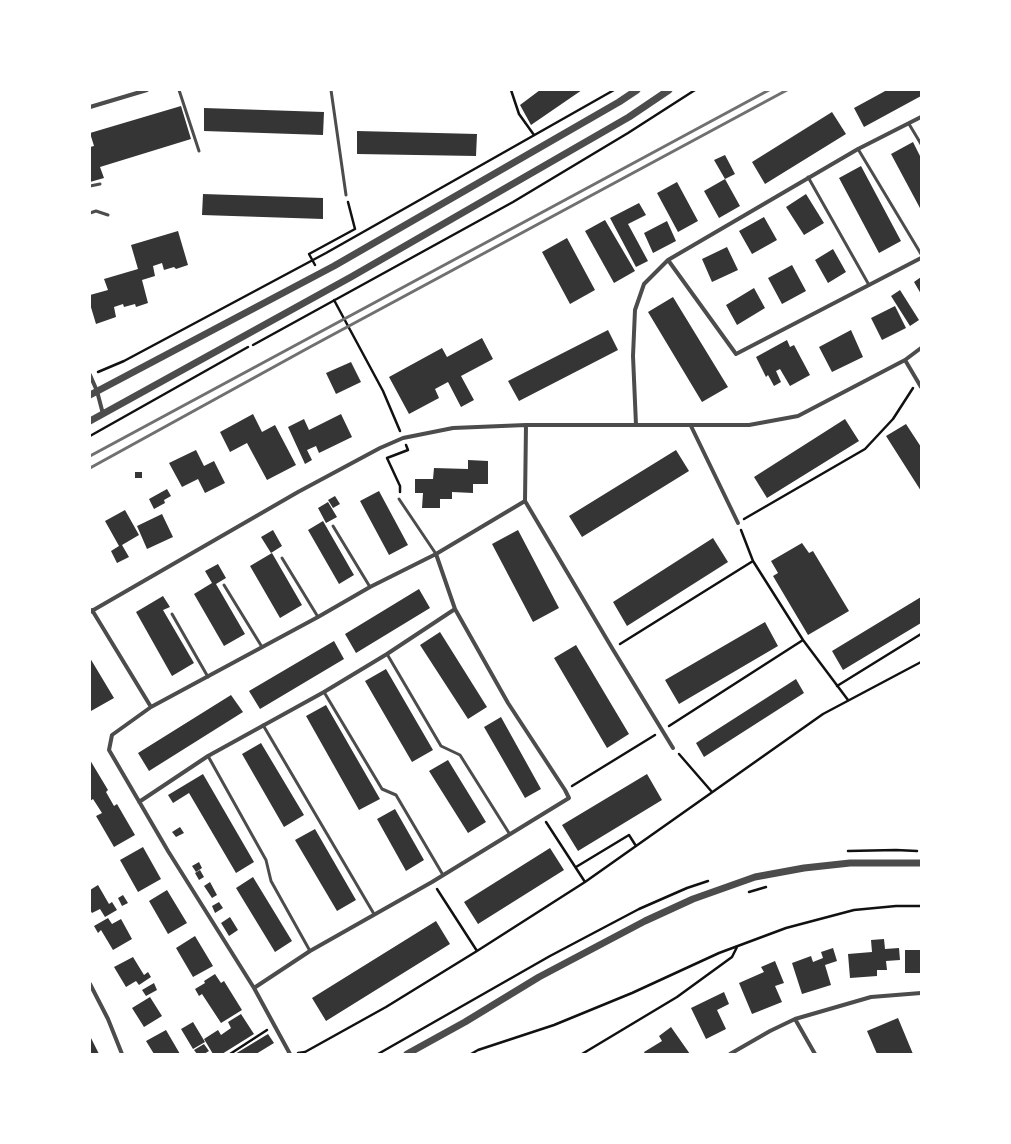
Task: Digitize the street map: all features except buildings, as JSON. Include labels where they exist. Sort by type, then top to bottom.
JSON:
[{"type":"street","points":[[90,107],[147,90]]},
{"type":"street","points":[[90,395],[334,266],[605,110],[637,90]]},
{"type":"street","points":[[90,421],[351,277],[629,117],[669,90]]},
{"type":"street","points":[[636,425],[633,356],[635,310],[644,284],[668,260],[808,177],[858,149],[921,117]]},
{"type":"street","points":[[668,260],[736,354],[921,258]]},
{"type":"street","points":[[151,707],[91,611],[298,492],[380,448],[403,438],[453,428],[526,425],[749,425],[798,416],[905,360],[921,348]]},
{"type":"street","points":[[905,360],[921,387]]},
{"type":"street","points":[[90,375],[97,391],[103,414]]},
{"type":"street","points":[[526,425],[525,501],[673,748]]},
{"type":"street","points":[[691,426],[738,523]]},
{"type":"street","points":[[290,1054],[254,988],[168,851],[109,750],[112,735],[151,707],[318,617],[370,587],[436,554],[525,501]]},
{"type":"street","points":[[254,988],[310,951],[432,882],[509,833],[569,798],[508,703],[455,609],[436,554]]},
{"type":"street","points":[[139,802],[208,756],[324,692],[455,609]]},
{"type":"street","points":[[406,1054],[465,1022],[546,974],[645,921],[693,899],[755,877],[804,868],[850,863],[921,863]]},
{"type":"street","points":[[90,984],[108,1019],[122,1054]]},
{"type":"street","points":[[730,1054],[770,1031],[795,1019],[871,997],[921,993]]},
{"type":"street","points":[[795,1019],[815,1054]]},
{"type":"lane","points":[[179,90],[199,151]]},
{"type":"lane","points":[[331,90],[346,195]]},
{"type":"lane","points":[[909,124],[921,144]]},
{"type":"lane","points":[[858,149],[921,254]]},
{"type":"lane","points":[[808,177],[869,285]]},
{"type":"lane","points":[[90,186],[100,184]]},
{"type":"lane","points":[[90,212],[96,211],[108,215]]},
{"type":"lane","points":[[399,498],[436,554]]},
{"type":"lane","points":[[333,526],[370,587]]},
{"type":"lane","points":[[282,558],[318,617]]},
{"type":"lane","points":[[224,585],[262,647]]},
{"type":"lane","points":[[172,614],[208,677]]},
{"type":"lane","points":[[386,654],[441,746],[460,755],[509,833]]},
{"type":"lane","points":[[324,692],[382,789],[396,795],[443,875]]},
{"type":"lane","points":[[263,725],[374,914]]},
{"type":"lane","points":[[208,756],[266,860],[271,881],[310,951]]},
{"type":"path","points":[[511,90],[519,114],[534,135]]},
{"type":"path","points":[[90,375],[124,361],[326,253],[614,90]]},
{"type":"path","points":[[90,436],[513,202],[628,133],[695,90]]},
{"type":"path","points":[[309,254],[355,229],[346,195]]},
{"type":"path","points":[[354,338],[383,391],[408,450],[387,458],[400,486],[399,498]]},
{"type":"path","points":[[848,700],[803,640],[754,561],[738,523],[865,449],[893,419],[917,381]]},
{"type":"path","points":[[612,648],[754,561]]},
{"type":"path","points":[[837,686],[921,634]]},
{"type":"path","points":[[565,790],[663,730],[803,640]]},
{"type":"path","points":[[295,1054],[305,1052],[386,1007],[477,951],[585,882],[823,714],[921,662]]},
{"type":"path","points":[[673,748],[712,792]]},
{"type":"path","points":[[541,814],[585,882]]},
{"type":"path","points":[[576,867],[629,835],[636,846]]},
{"type":"path","points":[[432,882],[477,951]]},
{"type":"path","points":[[744,894],[771,886]]},
{"type":"path","points":[[471,1054],[478,1050],[554,1025],[632,993],[718,953],[786,928],[854,910],[896,906],[921,906]]},
{"type":"path","points":[[582,1054],[677,998],[732,956],[737,946]]},
{"type":"path","points":[[230,1054],[274,1026]]},
{"type":"railway","points":[[90,456],[769,90]]},
{"type":"railway","points":[[90,468],[310,347],[787,90]]}]
